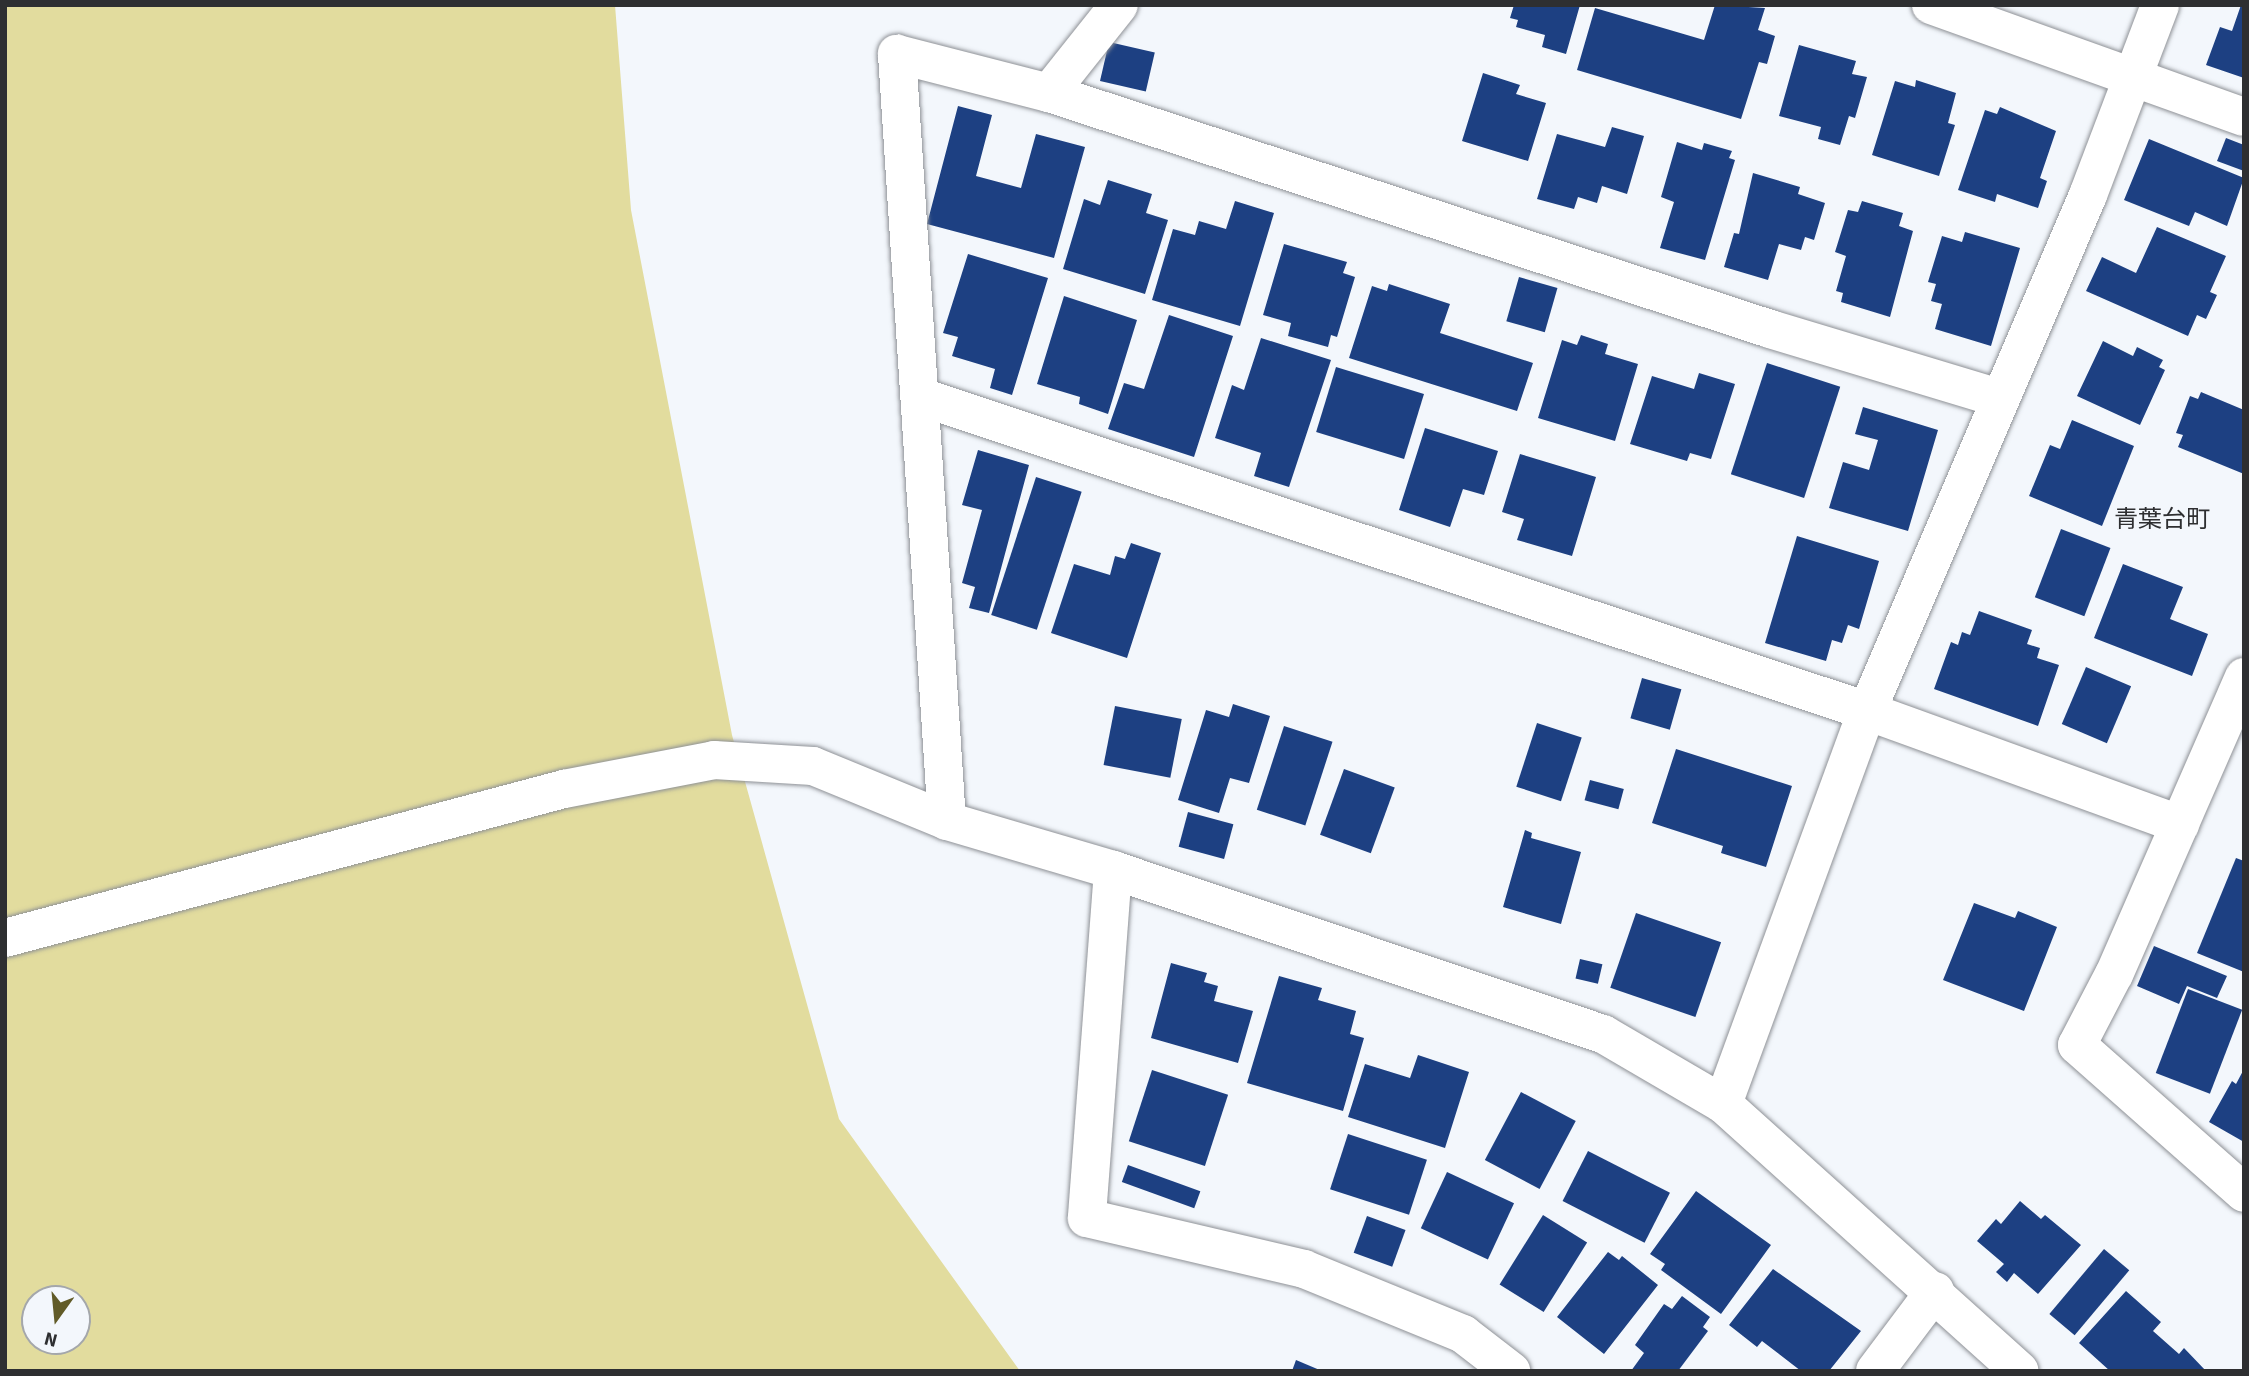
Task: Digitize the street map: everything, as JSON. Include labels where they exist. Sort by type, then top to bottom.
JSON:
[{"type":"street","points":[[1049,93],[1119,5]]},
{"type":"street","points":[[1931,5],[2244,117]]},
{"type":"street","points":[[1723,1104],[1867,711],[1914,610],[1998,398],[2088,195],[2160,5]]},
{"type":"street","points":[[947,821],[921,397],[905,227],[897,54],[1049,93],[1770,329],[1998,398]]},
{"type":"street","points":[[921,397],[1867,711],[2180,824]]},
{"type":"street","points":[[2244,677],[2180,824],[2077,1045],[2244,1193]]},
{"type":"street","points":[[5,938],[564,789],[714,760],[813,766],[947,821],[1113,870],[1603,1034],[1723,1104],[1935,1291],[2020,1371]]},
{"type":"street","points":[[1113,870],[1087,1218],[1304,1269],[1463,1334],[1511,1371]]},
{"type":"street","points":[[1875,1371],[1935,1291]]},
{"type":"shaded area","points":[[5,5],[615,5],[631,210],[732,735],[839,1119],[1020,1371],[5,1371]]},
{"type":"building","points":[[1514,5],[1580,5],[1566,54],[1542,47],[1545,35],[1516,27],[1518,20],[1510,18]]},
{"type":"building","points":[[1715,5],[1765,8],[1758,30],[1775,36],[1767,64],[1759,62],[1741,119],[1577,70],[1595,8],[1704,40]]},
{"type":"building","points":[[2241,5],[2244,5],[2244,78],[2206,65],[2220,27],[2232,31]]},
{"type":"building","points":[[1109,42],[1155,53],[1146,92],[1100,81]]},
{"type":"building","points":[[1799,45],[1856,61],[1852,74],[1867,77],[1855,118],[1849,116],[1840,145],[1818,139],[1821,127],[1779,116]]},
{"type":"building","points":[[1483,73],[1520,85],[1516,94],[1546,103],[1528,161],[1462,141]]},
{"type":"building","points":[[1916,80],[1956,93],[1948,123],[1955,125],[1939,176],[1872,155],[1895,81],[1915,87]]},
{"type":"building","points":[[958,106],[992,115],[976,176],[1021,188],[1036,134],[1085,147],[1054,258],[927,224]]},
{"type":"building","points":[[2000,107],[2056,131],[2040,178],[2047,181],[2038,208],[1997,194],[1995,202],[1958,190],[1985,110],[1997,114]]},
{"type":"building","points":[[1612,127],[1644,136],[1627,194],[1602,186],[1597,203],[1578,197],[1574,209],[1537,199],[1557,134],[1605,147]]},
{"type":"building","points":[[2226,138],[2244,145],[2244,171],[2217,161]]},
{"type":"building","points":[[2149,139],[2244,178],[2227,226],[2195,212],[2189,226],[2124,200]]},
{"type":"building","points":[[1677,142],[1702,150],[1704,143],[1732,151],[1729,158],[1735,160],[1705,260],[1660,248],[1674,202],[1661,197]]},
{"type":"building","points":[[1753,173],[1800,187],[1798,194],[1825,203],[1814,240],[1805,237],[1801,250],[1779,244],[1768,280],[1724,267],[1734,233],[1739,234]]},
{"type":"building","points":[[1108,180],[1152,194],[1146,213],[1168,220],[1145,294],[1063,269],[1084,199],[1100,205]]},
{"type":"building","points":[[1235,201],[1274,213],[1240,326],[1152,300],[1173,229],[1195,235],[1199,221],[1226,229]]},
{"type":"building","points":[[1862,201],[1903,213],[1899,226],[1913,231],[1890,317],[1841,302],[1843,293],[1836,291],[1846,256],[1835,252],[1848,210],[1858,212]]},
{"type":"building","points":[[2157,227],[2226,256],[2210,292],[2217,295],[2206,319],[2197,315],[2188,336],[2086,291],[2102,257],[2136,273]]},
{"type":"building","points":[[1965,232],[2020,248],[1991,346],[1935,329],[1942,304],[1931,301],[1936,284],[1928,282],[1942,236],[1962,242]]},
{"type":"building","points":[[1284,244],[1347,262],[1343,273],[1355,277],[1337,337],[1331,335],[1328,347],[1288,336],[1291,323],[1263,315]]},
{"type":"building","points":[[968,254],[1048,278],[1012,395],[990,388],[995,369],[952,356],[958,337],[943,333]]},
{"type":"building","points":[[1519,277],[1557,288],[1545,332],[1506,321]]},
{"type":"building","points":[[1389,284],[1450,304],[1440,333],[1533,363],[1517,411],[1349,358],[1372,286],[1387,291]]},
{"type":"building","points":[[1064,296],[1137,320],[1108,414],[1079,404],[1080,397],[1037,384]]},
{"type":"building","points":[[1169,315],[1233,336],[1194,457],[1108,429],[1124,383],[1144,389]]},
{"type":"building","points":[[1581,335],[1608,344],[1605,354],[1638,364],[1615,441],[1538,418],[1562,340],[1577,345]]},
{"type":"building","points":[[1261,338],[1331,360],[1289,487],[1254,476],[1261,453],[1215,438],[1232,385],[1244,390]]},
{"type":"building","points":[[2103,341],[2133,356],[2137,347],[2163,360],[2159,367],[2165,370],[2140,425],[2077,396]]},
{"type":"building","points":[[1767,363],[1840,387],[1804,498],[1731,474]]},
{"type":"building","points":[[1336,367],[1424,394],[1404,459],[1316,432]]},
{"type":"building","points":[[1699,373],[1735,384],[1711,459],[1690,453],[1687,461],[1630,444],[1652,376],[1694,389]]},
{"type":"building","points":[[2201,392],[2244,410],[2244,474],[2178,447],[2183,435],[2176,433],[2190,396],[2198,399]]},
{"type":"building","points":[[1863,407],[1938,430],[1908,531],[1829,508],[1843,462],[1869,470],[1878,440],[1855,434]]},
{"type":"building","points":[[2072,420],[2134,446],[2102,526],[2029,496],[2050,445],[2060,449]]},
{"type":"building","points":[[1425,428],[1498,451],[1484,495],[1463,489],[1450,527],[1399,510]]},
{"type":"building","points":[[978,450],[1029,465],[989,613],[969,608],[975,587],[962,583],[982,510],[962,505]]},
{"type":"building","points":[[1520,454],[1596,477],[1572,556],[1517,540],[1524,519],[1502,512]]},
{"type":"building","points":[[1036,477],[1082,492],[1037,630],[991,615]]},
{"type":"building","points":[[2061,529],[2110,548],[2084,616],[2035,597]]},
{"type":"building","points":[[1797,536],[1879,561],[1859,629],[1848,625],[1842,643],[1832,640],[1826,661],[1765,643]]},
{"type":"building","points":[[1131,543],[1161,553],[1127,658],[1051,633],[1074,564],[1110,575],[1115,556],[1125,559]]},
{"type":"building","points":[[2123,564],[2183,587],[2170,619],[2208,634],[2192,676],[2094,638]]},
{"type":"building","points":[[1979,611],[2032,630],[2027,644],[2040,648],[2037,658],[2059,665],[2038,726],[1934,689],[1951,642],[1958,645],[1962,632],[1970,635]]},
{"type":"building","points":[[2086,667],[2131,686],[2107,743],[2062,724]]},
{"type":"building","points":[[1642,678],[1681,689],[1670,730],[1630,718]]},
{"type":"building","points":[[1233,704],[1270,716],[1249,783],[1230,778],[1219,813],[1178,800],[1206,710],[1229,717]]},
{"type":"building","points":[[1115,706],[1182,719],[1170,778],[1104,765]]},
{"type":"building","points":[[1537,723],[1582,738],[1561,801],[1516,787]]},
{"type":"building","points":[[1284,726],[1333,742],[1305,825],[1257,810]]},
{"type":"building","points":[[1676,749],[1792,786],[1766,867],[1721,853],[1723,846],[1652,823]]},
{"type":"building","points":[[1344,769],[1395,787],[1371,853],[1320,835]]},
{"type":"building","points":[[1590,780],[1624,789],[1618,809],[1585,800]]},
{"type":"building","points":[[1188,812],[1233,824],[1224,859],[1179,847]]},
{"type":"building","points":[[1525,830],[1532,833],[1531,838],[1581,852],[1561,924],[1503,907]]},
{"type":"building","points":[[2236,858],[2244,861],[2244,972],[2197,953]]},
{"type":"building","points":[[1974,903],[2015,918],[2018,911],[2057,927],[2024,1011],[1943,980]]},
{"type":"building","points":[[1636,913],[1721,942],[1695,1017],[1610,988]]},
{"type":"building","points":[[2154,946],[2227,976],[2217,998],[2187,986],[2179,1004],[2137,986]]},
{"type":"building","points":[[1580,959],[1602,964],[1598,984],[1576,978]]},
{"type":"building","points":[[1171,963],[1207,973],[1204,982],[1218,986],[1214,1001],[1253,1011],[1238,1063],[1151,1038]]},
{"type":"building","points":[[1279,976],[1322,988],[1318,1000],[1356,1011],[1350,1034],[1364,1038],[1343,1111],[1247,1083]]},
{"type":"building","points":[[2188,989],[2242,1010],[2210,1094],[2156,1073]]},
{"type":"building","points":[[1418,1055],[1469,1072],[1445,1148],[1348,1117],[1365,1064],[1410,1078]]},
{"type":"building","points":[[2244,1069],[2244,1142],[2209,1122],[2232,1081],[2236,1084]]},
{"type":"building","points":[[1152,1070],[1228,1095],[1205,1166],[1129,1141]]},
{"type":"building","points":[[1521,1092],[1576,1121],[1540,1189],[1485,1160]]},
{"type":"building","points":[[1348,1134],[1427,1160],[1409,1215],[1330,1189]]},
{"type":"building","points":[[1588,1151],[1670,1193],[1645,1243],[1563,1201]]},
{"type":"building","points":[[1128,1165],[1200,1191],[1194,1208],[1122,1182]]},
{"type":"building","points":[[1447,1172],[1514,1203],[1488,1259],[1421,1228]]},
{"type":"building","points":[[1696,1191],[1771,1245],[1721,1314],[1661,1270],[1665,1264],[1650,1254]]},
{"type":"building","points":[[2020,1201],[2041,1219],[2045,1215],[2081,1245],[2038,1294],[2014,1273],[2007,1282],[1996,1272],[2004,1264],[1977,1241],[1996,1219],[2001,1224]]},
{"type":"building","points":[[1543,1215],[1587,1243],[1544,1312],[1500,1285]]},
{"type":"building","points":[[1367,1216],[1406,1230],[1392,1267],[1354,1253]]},
{"type":"building","points":[[2104,1249],[2129,1270],[2075,1335],[2049,1314]]},
{"type":"building","points":[[1608,1252],[1619,1260],[1622,1256],[1658,1285],[1604,1354],[1557,1317]]},
{"type":"building","points":[[1773,1269],[1861,1331],[1829,1371],[1801,1371],[1762,1341],[1757,1347],[1729,1325]]},
{"type":"building","points":[[2126,1291],[2161,1322],[2153,1331],[2179,1354],[2184,1348],[2206,1371],[2110,1371],[2079,1343]]},
{"type":"building","points":[[1682,1296],[1710,1317],[1703,1327],[1708,1331],[1678,1371],[1631,1371],[1644,1353],[1635,1345],[1664,1304],[1672,1309]]},
{"type":"building","points":[[1296,1360],[1322,1371],[1292,1371]]},
{"type":"district","name":"青葉台町","points":[[2162,520]]}]
